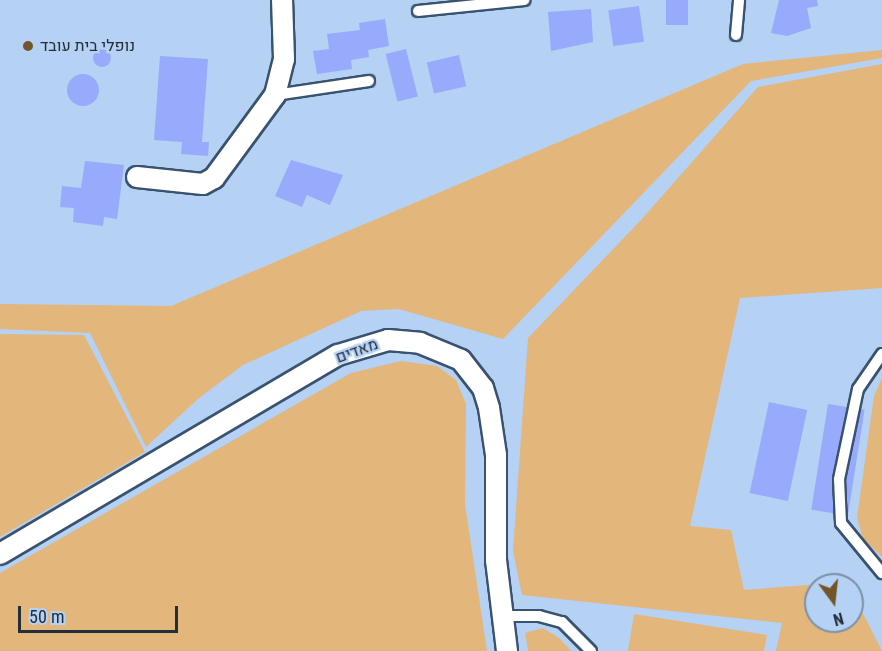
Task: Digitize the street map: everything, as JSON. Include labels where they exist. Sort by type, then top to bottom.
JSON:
[{"type":"street","points":[[137,177],[203,184],[214,178],[275,95],[284,58],[282,0]]},
{"type":"street","name":"מאדים","points":[[0,554],[338,355],[388,340],[420,343],[461,360],[483,388],[489,408],[494,431],[496,560],[507,651]]},
{"type":"lane","points":[[418,11],[524,0]]},
{"type":"lane","points":[[736,35],[739,0]]},
{"type":"lane","points":[[275,95],[369,81]]},
{"type":"lane","points":[[882,354],[858,389],[839,478],[841,523],[882,573]]},
{"type":"lane","points":[[503,616],[539,616],[562,622],[591,651]]},
{"type":"shaded area","points":[[882,50],[882,58],[751,81],[503,339],[399,309],[361,311],[243,365],[199,398],[146,447],[90,333],[0,329],[0,304],[171,306],[743,64]]},
{"type":"shaded area","points":[[882,64],[882,288],[740,298],[690,526],[731,530],[744,590],[804,585],[804,633],[864,633],[864,616],[882,651],[776,651],[782,623],[522,595],[513,551],[528,338],[641,220],[758,87]]},
{"type":"shaded area","points":[[0,334],[84,335],[145,452],[0,537]]},
{"type":"shaded area","points":[[401,361],[437,366],[456,380],[466,404],[465,504],[487,651],[0,651],[0,573],[351,373]]},
{"type":"shaded area","points":[[882,378],[882,557],[863,539],[857,518],[874,396]]},
{"type":"shaded area","points":[[634,614],[767,635],[764,651],[628,651]]},
{"type":"shaded area","points":[[543,628],[559,638],[571,651],[528,651],[525,633]]},
{"type":"building","points":[[666,0],[688,0],[688,25],[666,25]]},
{"type":"building","points":[[779,0],[817,0],[818,6],[807,8],[811,28],[787,36],[771,33]]},
{"type":"building","points":[[639,6],[644,42],[613,46],[608,10]]},
{"type":"building","points":[[591,9],[593,42],[551,51],[548,12]]},
{"type":"building","points":[[385,19],[389,46],[368,50],[369,57],[351,60],[352,69],[317,74],[313,51],[329,49],[327,34],[360,30],[359,23]]},
{"type":"building","points":[[102,49],[108,52],[111,58],[108,64],[102,67],[96,64],[93,58],[96,52]]},
{"type":"building","points":[[406,49],[418,97],[397,102],[386,54]]},
{"type":"building","points":[[459,55],[466,86],[434,94],[427,62]]},
{"type":"building","points":[[160,56],[208,59],[202,142],[209,142],[208,156],[181,154],[182,142],[154,140]]},
{"type":"building","points":[[83,74],[94,79],[99,90],[94,101],[83,106],[72,101],[67,90],[72,79]]},
{"type":"building","points":[[291,160],[343,175],[330,205],[307,195],[302,207],[275,196]]},
{"type":"building","points":[[85,161],[124,165],[117,219],[104,217],[103,226],[73,222],[74,208],[60,207],[62,186],[81,188]]},
{"type":"building","points":[[769,402],[807,410],[788,501],[750,493]]},
{"type":"building","points":[[828,404],[865,410],[848,515],[811,510]]},
{"type":"place","name":"נופלי בית עובד","points":[[28,46]]}]
